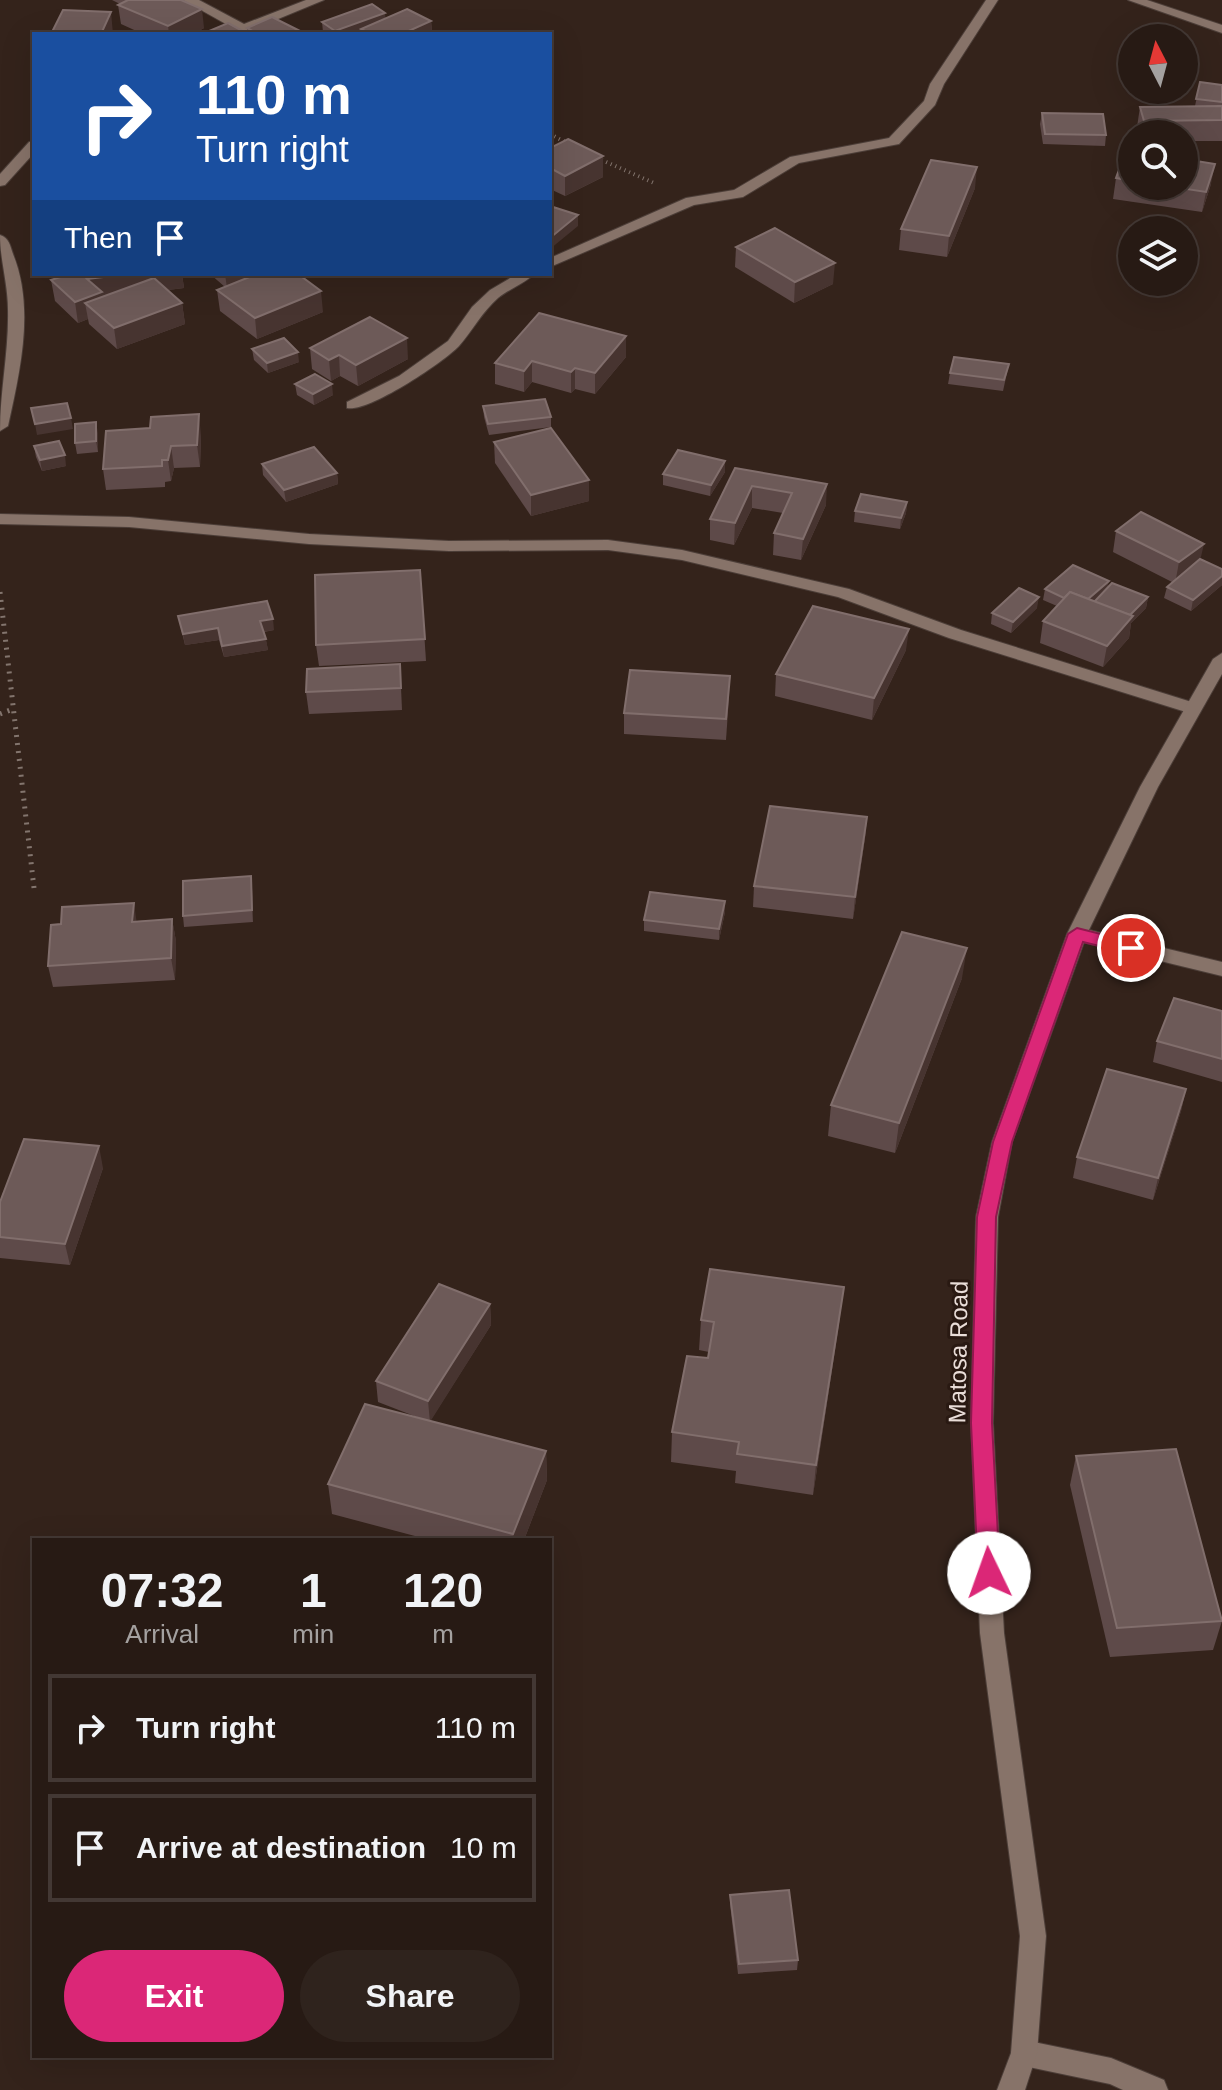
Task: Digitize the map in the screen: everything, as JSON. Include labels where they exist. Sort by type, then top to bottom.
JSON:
[{"type":"street","points":[[189,0],[236,31],[318,0]]},
{"type":"street","points":[[552,262],[691,201],[738,194],[795,160],[894,141],[930,102],[937,84],[992,0]]},
{"type":"street","points":[[1134,0],[1222,29]]},
{"type":"street","points":[[0,182],[32,147]]},
{"type":"street","points":[[0,239],[14,282],[16,314],[12,360],[0,426]]},
{"type":"street","points":[[353,405],[404,379],[453,344],[477,310],[495,293],[524,276]]},
{"type":"street","points":[[0,519],[129,522],[309,539],[436,545],[594,544],[682,555],[843,593],[955,634],[1192,708]]},
{"type":"street","name":"Matosa Road","points":[[1011,2090],[1024,2053],[1033,1936],[992,1633],[982,1423],[987,1217],[1002,1142],[1077,934],[1120,843],[1192,708],[1222,659]]},
{"type":"street","points":[[1077,934],[1222,969]]},
{"type":"street","points":[[1024,2053],[1111,2071],[1154,2090]]},
{"type":"path","points":[[552,135],[575,147]]},
{"type":"path","points":[[588,153],[691,201]]},
{"type":"path","points":[[0,592],[34,888]]},
{"type":"path","points":[[0,714],[13,709]]},
{"type":"building","points":[[128,0],[181,0],[202,9],[168,26],[118,5]]},
{"type":"building","points":[[372,4],[385,13],[335,31],[322,22]]},
{"type":"building","points":[[407,9],[431,21],[406,32],[367,32],[361,29]]},
{"type":"building","points":[[63,10],[111,12],[102,32],[52,32]]},
{"type":"building","points":[[272,17],[302,32],[254,32],[247,28]]},
{"type":"building","points":[[228,23],[244,32],[207,32]]},
{"type":"building","points":[[1200,82],[1222,85],[1222,102],[1198,99]]},
{"type":"building","points":[[1222,106],[1222,120],[1144,120],[1140,107]]},
{"type":"building","points":[[1042,113],[1103,114],[1106,135],[1045,134]]},
{"type":"building","points":[[568,139],[603,156],[565,176],[552,169],[552,147]]},
{"type":"building","points":[[931,160],[977,167],[949,236],[901,229]]},
{"type":"building","points":[[1198,161],[1215,164],[1206,192],[1198,191]]},
{"type":"building","points":[[552,207],[578,215],[552,236]]},
{"type":"building","points":[[775,228],[835,263],[795,282],[736,247]]},
{"type":"building","points":[[64,276],[112,276],[87,279],[102,292],[75,302],[51,280]]},
{"type":"building","points":[[252,276],[301,276],[321,291],[255,318],[217,290]]},
{"type":"building","points":[[154,278],[182,303],[114,328],[85,303]]},
{"type":"building","points":[[539,313],[626,336],[595,373],[575,368],[571,372],[532,361],[524,371],[495,363]]},
{"type":"building","points":[[370,317],[407,338],[356,365],[339,355],[329,360],[310,348]]},
{"type":"building","points":[[284,338],[298,352],[267,363],[252,349]]},
{"type":"building","points":[[954,357],[1009,364],[1004,380],[950,373]]},
{"type":"building","points":[[315,374],[332,384],[313,394],[295,384]]},
{"type":"building","points":[[545,399],[551,417],[488,424],[483,406]]},
{"type":"building","points":[[67,403],[71,418],[35,424],[31,408]]},
{"type":"building","points":[[199,414],[197,445],[171,446],[168,460],[162,460],[162,466],[103,469],[106,431],[150,428],[151,417]]},
{"type":"building","points":[[96,422],[96,441],[75,443],[75,424]]},
{"type":"building","points":[[551,428],[589,480],[531,495],[494,442]]},
{"type":"building","points":[[59,441],[65,455],[40,460],[34,446]]},
{"type":"building","points":[[314,447],[337,473],[284,490],[262,464]]},
{"type":"building","points":[[678,450],[725,461],[711,485],[663,474]]},
{"type":"building","points":[[735,468],[827,484],[803,539],[774,533],[792,493],[752,486],[735,523],[710,519]]},
{"type":"building","points":[[861,494],[907,502],[901,518],[855,511]]},
{"type":"building","points":[[1141,512],[1204,544],[1179,562],[1116,531]]},
{"type":"building","points":[[1200,559],[1222,569],[1222,576],[1193,600],[1167,587]]},
{"type":"building","points":[[1073,565],[1109,581],[1088,599],[1070,592],[1064,598],[1045,589]]},
{"type":"building","points":[[420,570],[425,639],[316,645],[315,575]]},
{"type":"building","points":[[1112,583],[1148,597],[1130,615],[1094,602]]},
{"type":"building","points":[[1019,588],[1039,597],[1013,622],[992,613]]},
{"type":"building","points":[[1070,592],[1133,616],[1107,646],[1043,621]]},
{"type":"building","points":[[267,601],[273,619],[260,621],[266,639],[222,646],[218,628],[183,634],[178,616]]},
{"type":"building","points":[[813,606],[909,629],[874,698],[776,674]]},
{"type":"building","points":[[400,664],[401,688],[306,692],[307,669]]},
{"type":"building","points":[[630,670],[730,676],[726,719],[624,713]]},
{"type":"building","points":[[770,806],[867,817],[855,897],[754,886]]},
{"type":"building","points":[[251,876],[252,910],[183,916],[183,881]]},
{"type":"building","points":[[650,892],[725,901],[719,929],[644,920]]},
{"type":"building","points":[[134,903],[132,922],[172,919],[171,958],[48,966],[51,925],[61,924],[62,907]]},
{"type":"building","points":[[902,932],[967,948],[899,1123],[831,1105]]},
{"type":"building","points":[[1174,998],[1222,1011],[1222,1059],[1157,1041]]},
{"type":"building","points":[[1107,1069],[1186,1089],[1158,1178],[1077,1157]]},
{"type":"building","points":[[24,1139],[99,1146],[65,1244],[0,1237],[0,1202]]},
{"type":"building","points":[[710,1269],[844,1287],[816,1465],[737,1454],[739,1442],[672,1432],[687,1356],[708,1358],[714,1322],[701,1320]]},
{"type":"building","points":[[439,1284],[490,1304],[428,1401],[376,1381]]},
{"type":"building","points":[[365,1404],[546,1451],[513,1534],[328,1484]]},
{"type":"building","points":[[1176,1449],[1222,1621],[1117,1628],[1076,1456]]},
{"type":"building","points":[[789,1890],[798,1960],[739,1964],[730,1895]]},
{"type":"route","points":[[989,1573],[982,1423],[987,1217],[1002,1142],[1077,934],[1131,948]]}]
